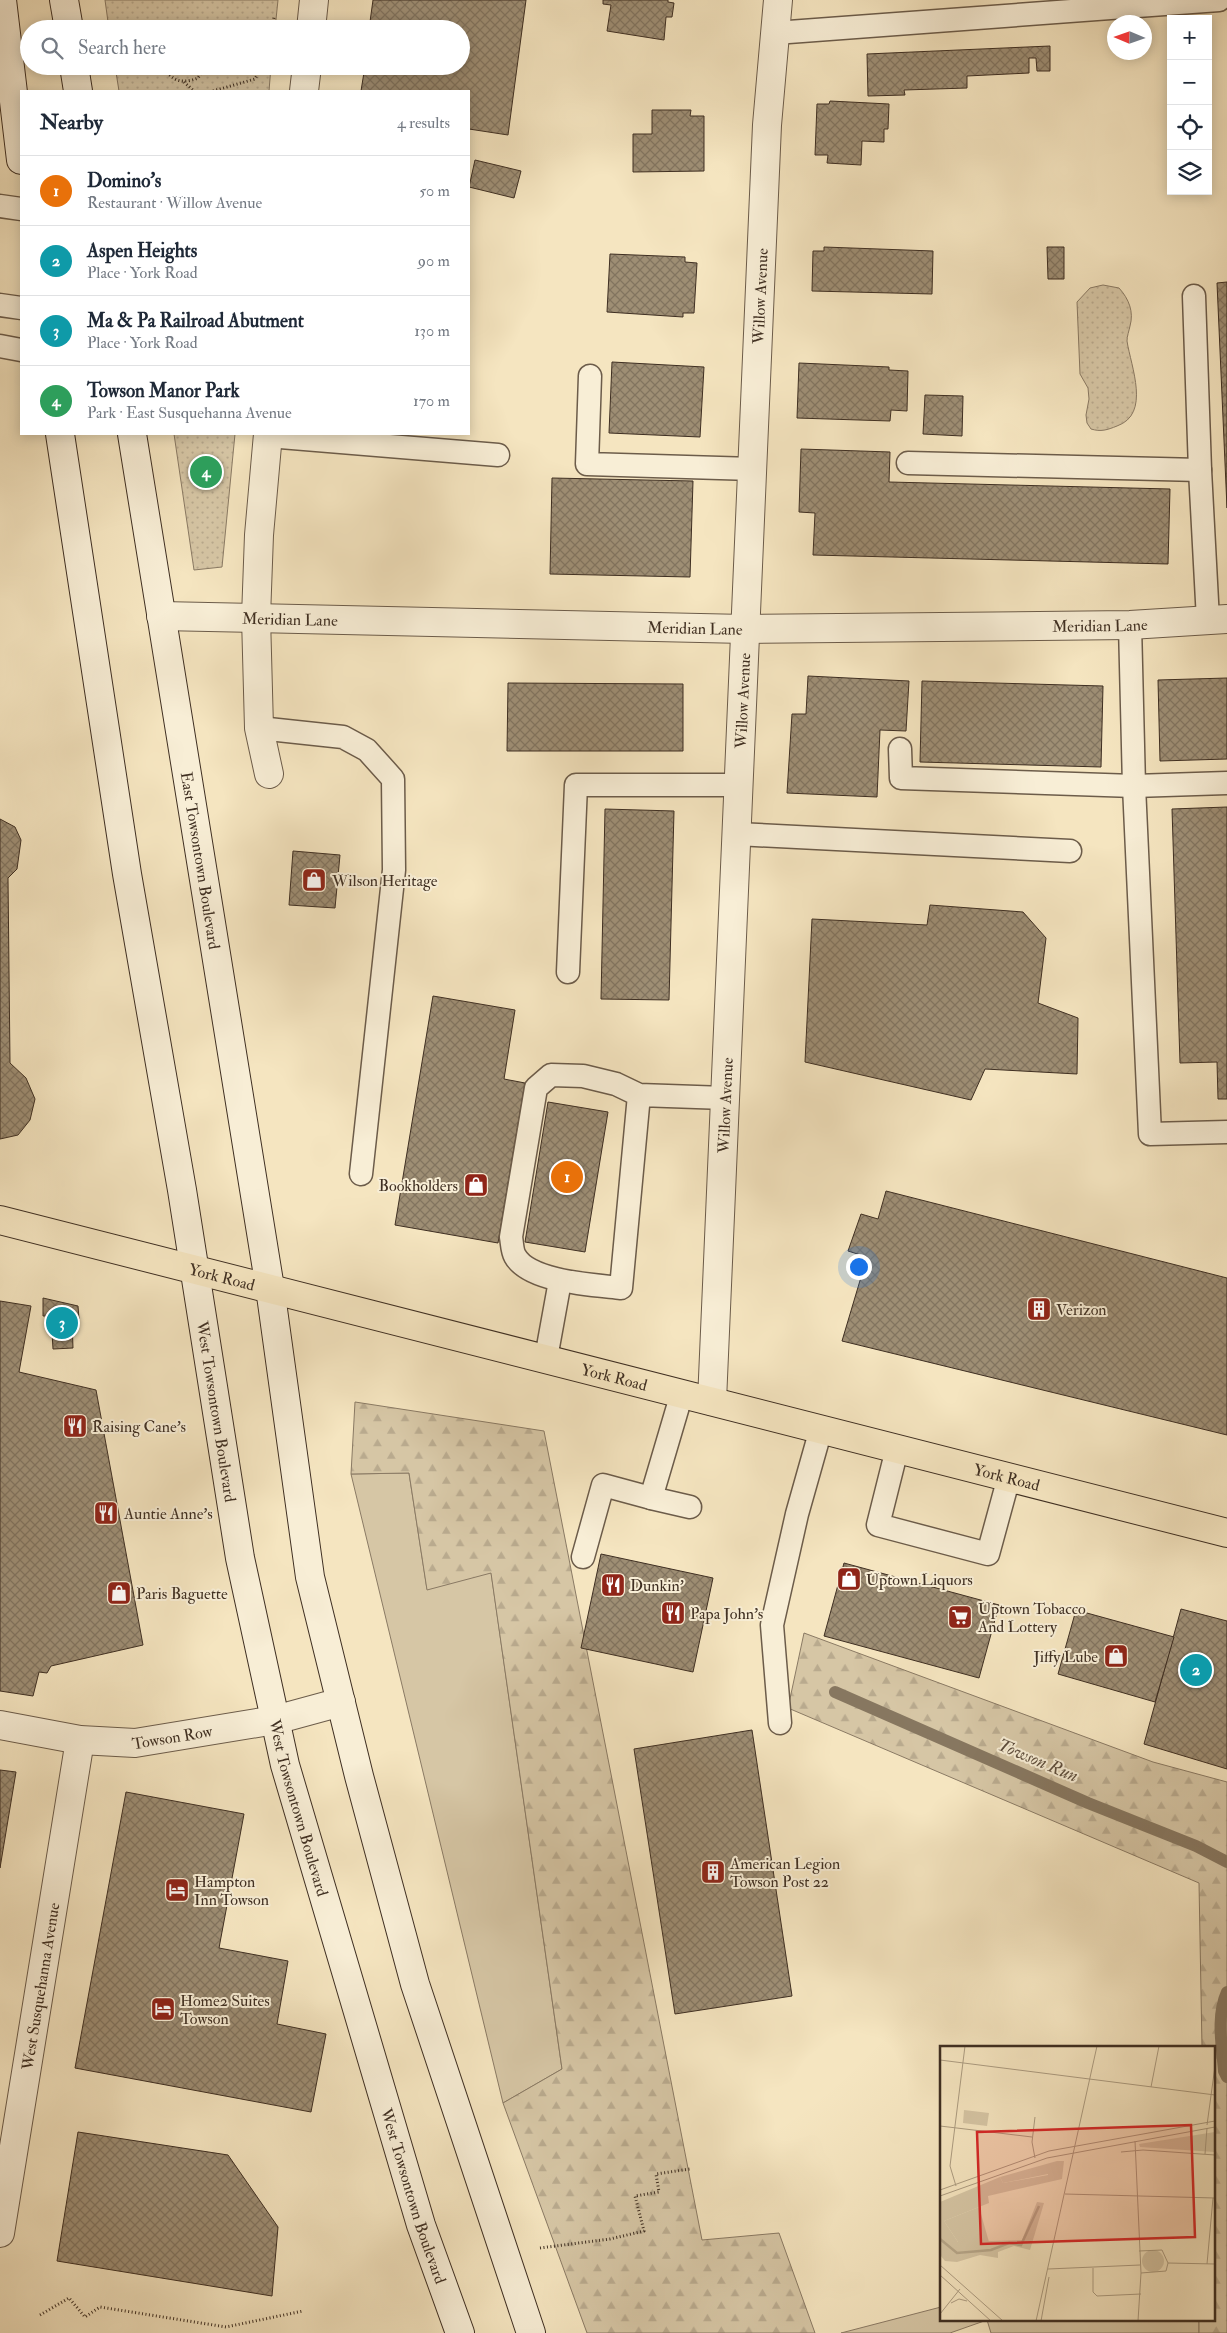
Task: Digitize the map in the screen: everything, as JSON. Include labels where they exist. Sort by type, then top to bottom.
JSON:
[{"type":"main road","points":[[2,0],[20,152]]},
{"type":"main road","points":[[64,0],[67,20]]},
{"type":"main road","points":[[312,20],[314,0]]},
{"type":"main road","name":"Willow Avenue","points":[[712,1401],[767,125],[778,0]]},
{"type":"main road","points":[[75,75],[78,90]]},
{"type":"main road","points":[[304,90],[306,75]]},
{"type":"main road","points":[[60,435],[127,874],[194,1269]]},
{"type":"main road","name":"East Towsontown Boulevard","points":[[132,435],[270,1288]]},
{"type":"main road","points":[[268,435],[259,535],[256,618],[259,728],[269,774]]},
{"type":"main road","name":"Meridian Lane","points":[[161,616],[745,629],[1130,625],[1218,620]]},
{"type":"main road","name":"York Road","points":[[0,1220],[1227,1533]]},
{"type":"main road","name":"West Towsontown Boulevard","points":[[194,1269],[240,1558],[284,1765],[421,2226],[460,2333]]},
{"type":"main road","points":[[270,1288],[310,1577],[341,1702],[415,1984],[531,2333]]},
{"type":"main road","name":"Towson Row","points":[[0,1725],[80,1740],[135,1743],[275,1720],[341,1702]]},
{"type":"main road","name":"West Susquehanna Avenue","points":[[0,2233],[80,1740]]},
{"type":"lane","points":[[775,33],[1219,0]]},
{"type":"lane","points":[[0,206],[20,209]]},
{"type":"lane","points":[[1194,296],[1200,470],[1218,620]]},
{"type":"lane","points":[[0,305],[20,308]]},
{"type":"lane","points":[[0,346],[20,350]]},
{"type":"lane","points":[[590,376],[587,464],[753,469]]},
{"type":"lane","points":[[268,435],[498,455]]},
{"type":"lane","points":[[908,463],[1200,470]]},
{"type":"lane","points":[[1130,625],[1134,786],[1150,1134],[1227,1132]]},
{"type":"lane","points":[[259,728],[343,738],[367,750],[393,779],[394,870],[361,1174]]},
{"type":"lane","points":[[900,749],[901,778],[1134,786],[1227,783]]},
{"type":"lane","points":[[568,972],[576,785],[738,785]]},
{"type":"lane","points":[[737,834],[1070,851]]},
{"type":"lane","points":[[639,1095],[621,1288],[560,1281],[531,1269],[515,1256],[511,1236],[536,1088],[551,1075],[584,1076],[616,1084],[639,1095],[725,1098]]},
{"type":"lane","points":[[546,1358],[560,1281]]},
{"type":"lane","points":[[651,1498],[682,1393]]},
{"type":"lane","points":[[780,1723],[772,1625],[797,1514],[821,1429]]},
{"type":"lane","points":[[897,1449],[878,1525],[988,1554],[1009,1478]]},
{"type":"lane","points":[[583,1557],[602,1484],[690,1507]]},
{"type":"path","points":[[170,75],[184,82],[193,90]]},
{"type":"path","points":[[184,82],[198,78],[200,75]]},
{"type":"path","points":[[216,90],[255,79],[257,75]]},
{"type":"path","points":[[536,2249],[610,2239],[644,2231],[635,2196],[659,2192],[656,2174],[690,2169]]},
{"type":"path","points":[[40,2315],[69,2298],[85,2317],[100,2308],[226,2327],[304,2312]]},
{"type":"green space","points":[[105,0],[278,0],[276,20],[108,20]]},
{"type":"green space","points":[[116,75],[270,75],[269,90],[119,90]]},
{"type":"green space","points":[[1103,285],[1119,288],[1130,306],[1131,321],[1127,341],[1135,376],[1136,401],[1133,411],[1127,420],[1110,429],[1098,430],[1091,429],[1087,423],[1086,415],[1089,399],[1088,388],[1080,374],[1077,302],[1090,288]]},
{"type":"green space","points":[[174,435],[235,435],[222,567],[194,570]]},
{"type":"green space","points":[[355,1402],[544,1431],[702,2240],[779,2233],[815,2333],[587,2333],[503,2103],[562,2069],[491,1573],[427,1590],[409,1473],[351,1474]]},
{"type":"green space","points":[[409,1473],[427,1589],[491,1572],[562,2069],[503,2103],[351,1474]]},
{"type":"green space","points":[[804,1633],[1153,1762],[1227,1782],[1227,2333],[1199,2333],[1199,2320],[1214,2320],[1214,2046],[1202,2046],[1199,1883],[788,1708]]},
{"type":"green space","points":[[940,2307],[940,2320],[987,2320],[950,2333],[841,2333]]},
{"type":"green space","points":[[987,2320],[1199,2320],[1199,2333],[991,2333]]},
{"type":"building","points":[[373,0],[526,0],[508,135],[470,129],[470,90],[361,90],[364,75],[470,75],[470,20],[370,20]]},
{"type":"building","points":[[603,0],[668,0],[668,2],[674,3],[672,17],[666,17],[664,40],[607,31],[611,5],[603,4]]},
{"type":"building","points":[[1050,46],[1050,71],[1037,71],[1036,58],[1029,58],[1029,73],[967,76],[967,88],[904,90],[905,95],[868,96],[867,54]]},
{"type":"building","points":[[830,101],[889,104],[888,129],[884,129],[884,142],[862,141],[861,165],[827,163],[828,155],[815,155],[817,104],[829,104]]},
{"type":"building","points":[[652,110],[691,110],[690,116],[704,116],[704,171],[633,172],[633,134],[652,134]]},
{"type":"building","points":[[475,160],[521,171],[514,198],[470,187]]},
{"type":"building","points":[[824,247],[933,251],[932,294],[812,291],[813,251],[824,251]]},
{"type":"building","points":[[1047,247],[1064,247],[1064,279],[1048,279]]},
{"type":"building","points":[[610,254],[685,257],[685,262],[697,263],[694,313],[683,313],[683,317],[607,312]]},
{"type":"building","points":[[1227,282],[1227,508],[1217,283]]},
{"type":"building","points":[[612,362],[704,367],[700,437],[609,433]]},
{"type":"building","points":[[799,363],[889,367],[889,370],[908,371],[907,411],[891,410],[890,421],[797,418]]},
{"type":"building","points":[[925,395],[963,396],[962,436],[923,434]]},
{"type":"building","points":[[801,449],[890,452],[889,482],[1170,489],[1168,564],[813,555],[815,513],[799,512]]},
{"type":"building","points":[[552,478],[693,481],[690,577],[550,574]]},
{"type":"building","points":[[808,676],[909,681],[906,731],[880,730],[877,797],[787,793],[792,714],[806,714]]},
{"type":"building","points":[[1227,678],[1227,759],[1160,761],[1158,680]]},
{"type":"building","points":[[922,681],[1103,686],[1101,767],[920,762]]},
{"type":"building","points":[[508,683],[683,684],[683,751],[507,751]]},
{"type":"building","points":[[1227,807],[1227,1099],[1218,1099],[1217,1062],[1180,1063],[1172,809]]},
{"type":"building","points":[[605,809],[674,811],[669,1000],[601,999]]},
{"type":"building","points":[[0,819],[15,827],[21,840],[17,869],[8,878],[10,1063],[26,1078],[35,1099],[30,1120],[18,1135],[0,1139]]},
{"type":"building","name":"Wilson Heritage","points":[[293,851],[340,855],[335,908],[289,905]]},
{"type":"building","points":[[930,905],[1023,912],[1046,938],[1038,1003],[1078,1018],[1077,1074],[985,1069],[971,1100],[805,1062],[812,919],[927,925]]},
{"type":"building","points":[[433,996],[515,1010],[504,1079],[525,1083],[498,1243],[395,1225]]},
{"type":"building","points":[[548,1102],[608,1112],[585,1252],[525,1242]]},
{"type":"building","name":"Verizon","points":[[886,1191],[1227,1278],[1227,1435],[842,1341],[867,1257],[848,1251],[861,1214],[878,1219]]},
{"type":"building","points":[[43,1298],[78,1306],[79,1319],[72,1320],[73,1348],[53,1349],[51,1316],[43,1316]]},
{"type":"building","points":[[0,1301],[31,1306],[19,1372],[96,1390],[143,1645],[51,1666],[47,1673],[39,1672],[33,1696],[0,1691]]},
{"type":"building","points":[[601,1554],[713,1578],[693,1672],[581,1648]]},
{"type":"building","points":[[844,1563],[999,1605],[979,1678],[824,1636]]},
{"type":"building","points":[[1181,1609],[1227,1621],[1227,1769],[1144,1744]]},
{"type":"building","name":"Jiffy Lube","points":[[1076,1610],[1174,1637],[1155,1702],[1058,1674]]},
{"type":"building","name":"American Legion Towson Post 22","points":[[752,1730],[792,1996],[675,2014],[634,1749]]},
{"type":"building","points":[[0,1770],[16,1772],[0,1868]]},
{"type":"building","points":[[126,1792],[244,1814],[219,1948],[288,1961],[277,2024],[326,2034],[311,2112],[75,2068]]},
{"type":"building","points":[[78,2132],[228,2155],[278,2227],[272,2296],[57,2261]]},
{"type":"waterway","name":"Towson Run","points":[[835,1692],[1088,1803],[1196,1846],[1227,1862]]},
{"type":"waterway","name":"Towson Run","points":[[1227,1992],[1221,2021],[1224,2071],[1227,2077]]},
{"type":"place","name":"Towson Manor Park","points":[[206,472]]},
{"type":"place","name":"Wilson Heritage","points":[[314,880]]},
{"type":"place","name":"Domino's","points":[[567,1177]]},
{"type":"place","name":"Bookholders","points":[[476,1185]]},
{"type":"place","name":"Verizon","points":[[1039,1309]]},
{"type":"place","name":"Ma & Pa Railroad Abutment","points":[[62,1323]]},
{"type":"place","name":"Raising Cane's","points":[[75,1426]]},
{"type":"place","name":"Auntie Anne's","points":[[106,1513]]},
{"type":"place","name":"Uptown Liquors","points":[[849,1579]]},
{"type":"place","name":"Dunkin'","points":[[613,1585]]},
{"type":"place","name":"Paris Baguette","points":[[119,1593]]},
{"type":"place","name":"Papa John's","points":[[673,1613]]},
{"type":"place","name":"Uptown Tobacco And Lottery","points":[[960,1617]]},
{"type":"place","name":"Jiffy Lube","points":[[1116,1656]]},
{"type":"place","name":"Aspen Heights","points":[[1196,1670]]},
{"type":"place","name":"American Legion Towson Post 22","points":[[713,1872]]},
{"type":"place","name":"Hampton Inn Towson","points":[[177,1890]]},
{"type":"place","name":"Home2 Suites Towson","points":[[163,2009]]}]
